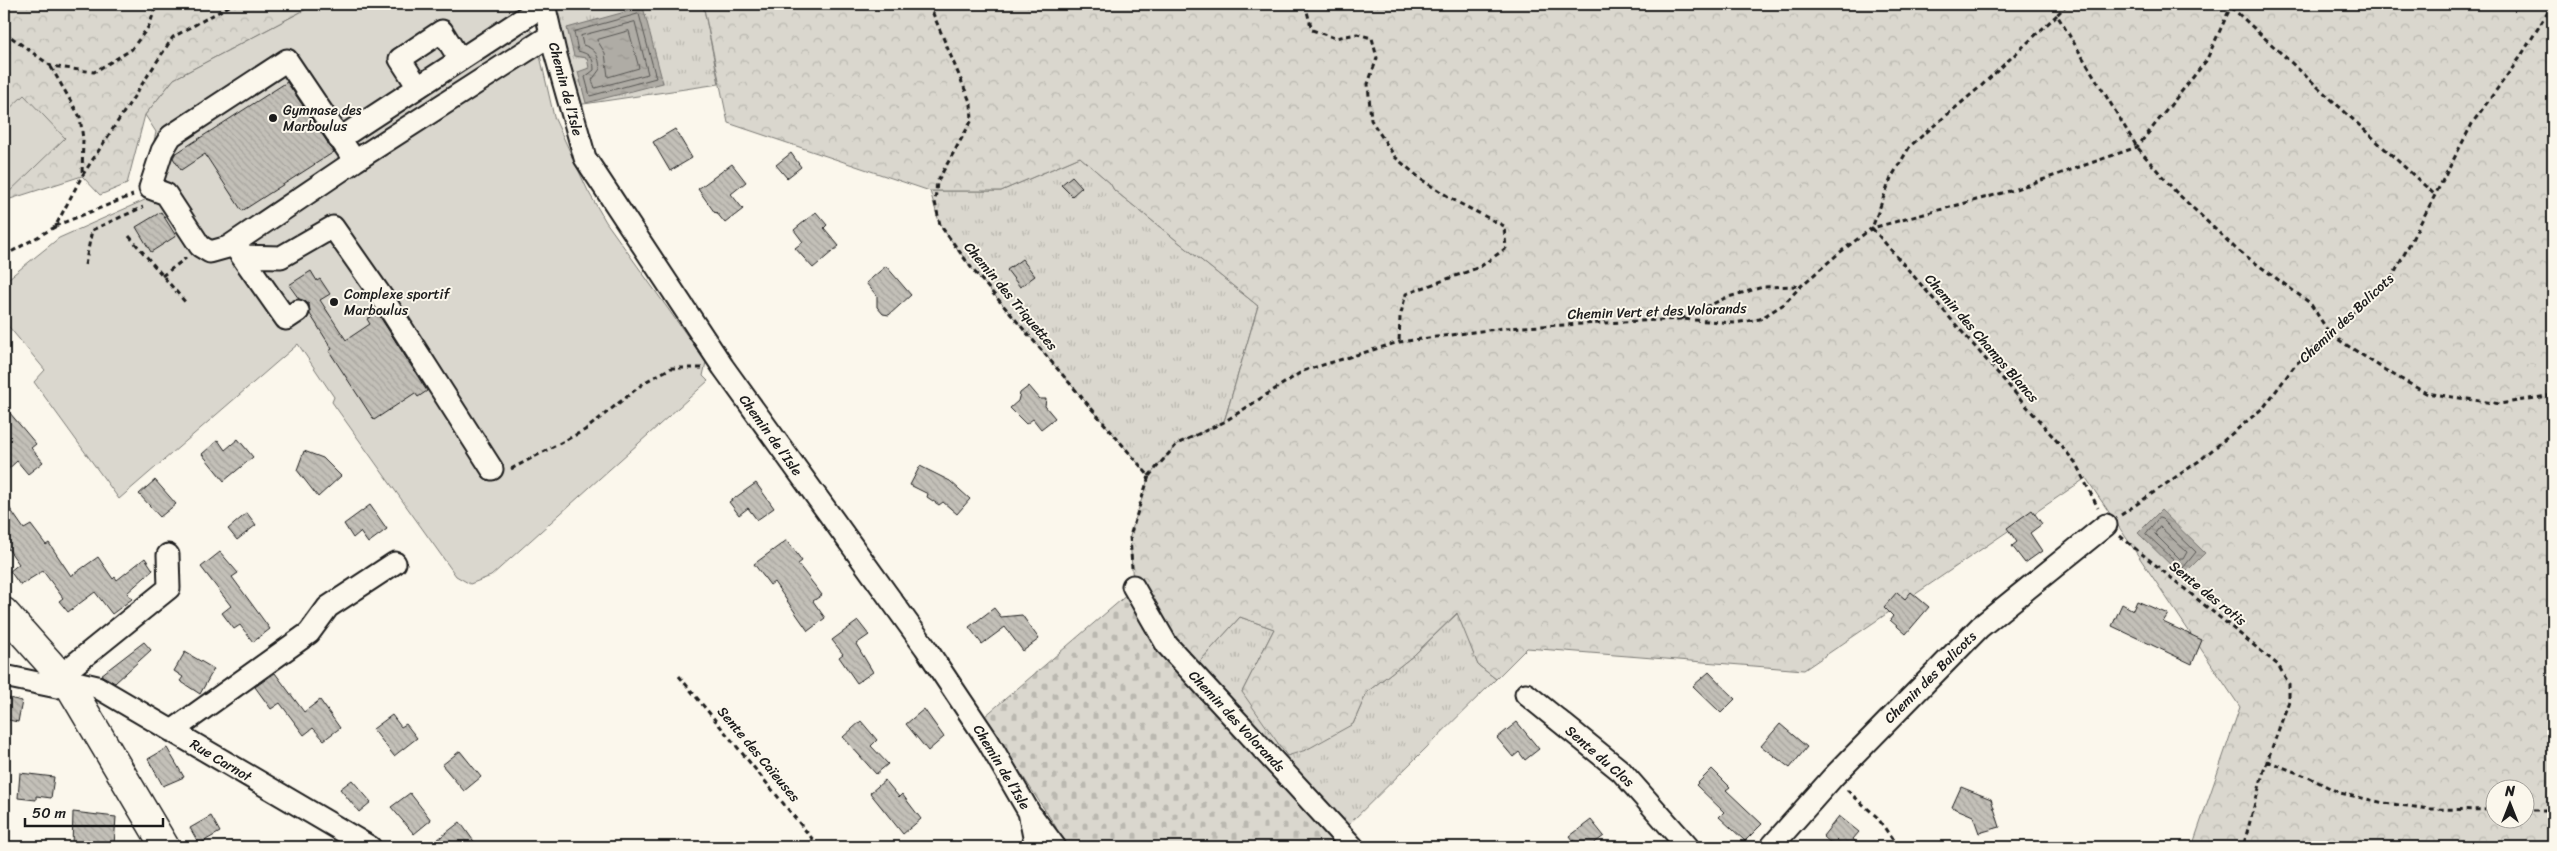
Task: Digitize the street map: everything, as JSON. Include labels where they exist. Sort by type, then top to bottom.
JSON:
[{"type":"main road","points":[[4,612],[64,680],[165,847]]},
{"type":"street","name":"Chemin de l’Isle","points":[[544,4],[585,158],[723,367],[925,647],[988,741],[1029,812],[1036,847]]},
{"type":"street","points":[[339,138],[544,4]]},
{"type":"street","points":[[418,87],[400,59],[406,54],[442,32],[460,60]]},
{"type":"street","points":[[238,250],[355,162],[551,34]]},
{"type":"street","points":[[355,162],[287,60],[171,136],[162,151],[159,192],[200,246],[210,252],[238,250],[281,257],[333,227],[384,300],[492,469]]},
{"type":"street","points":[[238,250],[286,319],[298,311]]},
{"type":"street","name":"Chemin des Balicots","points":[[1771,847],[1833,777],[1980,627],[2106,525]]},
{"type":"street","points":[[64,680],[169,588],[168,555]]},
{"type":"street","points":[[172,731],[309,633],[328,607],[395,563]]},
{"type":"street","name":"Chemin des Volorands","points":[[1132,586],[1167,645],[1353,847]]},
{"type":"street","name":"Rue Carnot","points":[[4,676],[57,687],[64,680],[97,686],[370,847]]},
{"type":"street","name":"Sente du Clos","points":[[1526,694],[1621,771],[1688,847]]},
{"type":"street","points":[[85,712],[115,697]]},
{"type":"street","points":[[1029,812],[1055,847]]},
{"type":"path","points":[[51,66],[94,72],[131,50],[149,26],[157,4]]},
{"type":"path","points":[[55,227],[82,176],[173,37],[233,4]]},
{"type":"path","name":"Chemin des Triquettes","points":[[929,4],[972,104],[972,120],[937,182],[935,202],[940,225],[973,270],[1149,476]]},
{"type":"path","points":[[1305,4],[1312,30],[1335,38],[1357,34],[1372,38],[1377,58],[1368,84],[1371,120],[1395,158],[1429,184],[1457,202],[1504,226],[1506,248],[1480,267],[1406,294],[1400,317],[1399,342]]},
{"type":"path","points":[[1872,228],[1891,178],[1910,146],[1980,88],[2067,4]]},
{"type":"path","name":"Chemin des Balicots","points":[[2106,525],[2199,461],[2264,407],[2296,364],[2393,276],[2473,122],[2519,59],[2553,4]]},
{"type":"path","points":[[2137,147],[2206,61],[2231,5],[2435,195]]},
{"type":"path","points":[[2057,15],[2137,147],[2175,191],[2235,248],[2310,303],[2330,334],[2385,370],[2426,393],[2500,404],[2553,395]]},
{"type":"path","points":[[4,32],[51,66],[80,117],[83,138],[82,176]]},
{"type":"path","name":"Chemin Vert et des Volorands","points":[[1149,476],[1177,444],[1224,422],[1303,371],[1399,342],[1503,328],[1680,319],[1734,323],[1760,319],[1784,304],[1801,286],[1839,253],[1872,228],[2010,191],[2137,147]]},
{"type":"path","points":[[4,256],[55,227],[159,192]]},
{"type":"path","points":[[85,265],[92,230],[159,192]]},
{"type":"path","name":"Chemin des Champs Blancs","points":[[1872,228],[2075,462],[2106,525]]},
{"type":"path","points":[[129,236],[186,303]]},
{"type":"path","points":[[162,276],[200,246]]},
{"type":"path","points":[[1680,319],[1725,298],[1763,287],[1801,286]]},
{"type":"path","points":[[492,469],[504,473],[585,430],[645,382],[670,368],[723,367]]},
{"type":"path","points":[[1132,586],[1130,536],[1149,476]]},
{"type":"path","name":"Sente des rotis","points":[[2106,525],[2278,666],[2289,684],[2289,701],[2267,762]]},
{"type":"path","name":"Sente des Caïeuses","points":[[679,676],[819,847]]},
{"type":"path","points":[[2243,847],[2267,762],[2308,777],[2340,793],[2384,803],[2430,809],[2484,810]]},
{"type":"path","points":[[1833,777],[1877,817],[1898,847]]},
{"type":"path","points":[[2534,810],[2553,810]]},
{"type":"green space","points":[[4,4],[316,4],[174,79],[145,115],[127,184],[100,195],[82,176],[4,201]]},
{"type":"green space","name":"Complexe sportif Marboulus","points":[[316,4],[514,4],[536,38],[554,117],[588,191],[606,222],[706,362],[703,376],[708,381],[491,576],[470,584],[456,576],[332,402],[334,397],[298,344],[119,499],[34,382],[45,370],[4,321],[4,282],[59,238],[156,195],[146,178],[156,132],[145,115],[174,79]]},
{"type":"green space","points":[[544,4],[703,4],[719,84],[570,106]]},
{"type":"green space","points":[[703,4],[2553,4],[2553,847],[2192,847],[2240,707],[2086,478],[1804,670],[1527,648],[1496,679],[1478,665],[1457,613],[1414,655],[1367,692],[1353,724],[1306,750],[1287,756],[1242,692],[1274,629],[1240,617],[1191,671],[1133,586],[1130,536],[1149,476],[1177,444],[1224,422],[1258,306],[1114,190],[1110,183],[1080,157],[1001,191],[930,191],[728,123]]},
{"type":"green space","points":[[24,95],[65,138],[4,197],[4,114]]},
{"type":"green space","points":[[1080,157],[1110,183],[1114,190],[1258,306],[1224,422],[1177,444],[1149,476],[973,270],[940,225],[930,191],[1001,191]]},
{"type":"green space","points":[[1128,594],[1347,847],[1063,847],[1055,836],[1056,827],[984,717]]},
{"type":"green space","points":[[1458,613],[1478,665],[1496,679],[1340,833],[1191,671],[1240,617],[1274,629],[1242,692],[1353,724],[1367,692],[1414,655]]},
{"type":"water","points":[[643,7],[663,83],[586,103],[578,72],[589,68],[587,58],[574,56],[567,28]]},
{"type":"water","points":[[2161,510],[2205,553],[2182,576],[2138,533]]},
{"type":"building","name":"Gymnase des Marboulus","points":[[287,82],[334,152],[242,211],[205,154],[181,170],[173,158],[175,154]]},
{"type":"building","points":[[675,129],[692,158],[670,171],[653,142]]},
{"type":"building","points":[[791,153],[801,167],[787,178],[776,165]]},
{"type":"building","points":[[732,164],[746,182],[731,194],[743,209],[725,223],[715,213],[698,189]]},
{"type":"building","points":[[1072,176],[1082,187],[1072,196],[1061,185]]},
{"type":"building","points":[[161,212],[176,236],[151,252],[136,227]]},
{"type":"building","points":[[816,212],[827,225],[824,228],[839,246],[813,268],[795,248],[803,242],[794,230]]},
{"type":"building","points":[[1022,259],[1035,276],[1020,287],[1007,270]]},
{"type":"building","points":[[886,266],[911,295],[889,315],[883,314],[877,307],[877,296],[866,283]]},
{"type":"building","points":[[311,271],[317,281],[320,279],[330,294],[320,300],[346,340],[370,324],[367,319],[377,312],[427,391],[418,397],[415,393],[374,420],[329,351],[332,349],[310,314],[309,304],[299,299],[289,285]]},
{"type":"building","points":[[1029,386],[1040,399],[1046,399],[1045,406],[1055,418],[1041,429],[1033,419],[1026,424],[1010,408],[1018,401],[1020,393]]},
{"type":"building","points":[[4,406],[36,444],[31,448],[43,462],[28,474],[17,461],[4,473]]},
{"type":"building","points":[[238,439],[253,457],[224,481],[202,454],[218,440],[225,450]]},
{"type":"building","points":[[304,451],[323,458],[341,476],[318,497],[297,470]]},
{"type":"building","points":[[920,466],[950,481],[970,499],[957,514],[943,502],[939,505],[927,497],[928,494],[910,485]]},
{"type":"building","points":[[155,480],[176,504],[160,517],[139,494]]},
{"type":"building","points":[[756,483],[774,508],[757,520],[748,508],[739,515],[729,502]]},
{"type":"building","points":[[4,500],[24,529],[31,525],[46,545],[49,543],[71,576],[98,557],[113,579],[115,577],[117,580],[145,558],[153,570],[127,593],[132,599],[112,614],[95,592],[68,612],[59,601],[63,598],[43,571],[20,585],[10,571],[19,564],[4,543]]},
{"type":"building","points":[[370,505],[387,529],[368,543],[360,532],[353,538],[344,524]]},
{"type":"building","points":[[2032,510],[2042,524],[2030,533],[2042,551],[2025,563],[2012,546],[2017,542],[2007,528]]},
{"type":"building","points":[[247,513],[256,525],[237,540],[228,529]]},
{"type":"building","points":[[787,540],[802,561],[798,564],[822,595],[813,601],[825,618],[808,631],[774,582],[770,585],[754,564]]},
{"type":"building","points":[[220,552],[238,573],[232,577],[270,629],[253,642],[240,625],[234,629],[222,613],[231,606],[201,567]]},
{"type":"building","points":[[1897,592],[1905,599],[1911,592],[1929,607],[1906,634],[1890,620],[1893,616],[1884,607]]},
{"type":"building","points":[[2137,601],[2168,614],[2163,622],[2202,640],[2192,664],[2112,626],[2122,604],[2133,610]]},
{"type":"building","points":[[994,608],[1001,617],[1022,615],[1039,639],[1023,651],[1005,627],[982,644],[969,627]]},
{"type":"building","points":[[858,621],[869,635],[856,644],[873,672],[857,683],[839,657],[843,654],[832,640]]},
{"type":"building","points":[[144,642],[151,650],[115,683],[101,675]]},
{"type":"building","points":[[185,652],[214,669],[200,694],[180,681],[183,677],[174,671]]},
{"type":"building","points":[[1709,672],[1735,699],[1721,713],[1693,686]]},
{"type":"building","points":[[275,673],[304,712],[320,700],[340,728],[324,740],[313,728],[304,735],[280,703],[271,709],[255,687]]},
{"type":"building","points":[[4,697],[22,701],[18,722],[4,719]]},
{"type":"building","points":[[924,709],[944,737],[928,751],[906,724]]},
{"type":"building","points":[[392,715],[401,727],[406,724],[417,738],[394,756],[373,729]]},
{"type":"building","points":[[861,721],[877,740],[871,746],[888,764],[876,774],[843,737]]},
{"type":"building","points":[[1517,722],[1539,749],[1525,760],[1519,752],[1513,757],[1497,738]]},
{"type":"building","points":[[1780,724],[1807,747],[1790,768],[1761,746]]},
{"type":"building","points":[[167,748],[184,777],[163,786],[148,759]]},
{"type":"building","points":[[460,751],[481,777],[464,791],[442,765]]},
{"type":"building","points":[[1712,769],[1730,787],[1726,790],[1762,824],[1745,841],[1719,817],[1724,812],[1696,785]]},
{"type":"building","points":[[20,773],[54,777],[51,798],[36,796],[36,800],[18,798]]},
{"type":"building","points":[[352,780],[371,802],[359,812],[340,789]]},
{"type":"building","points":[[885,780],[899,797],[902,794],[921,819],[903,834],[870,793]]},
{"type":"building","points":[[1961,787],[1991,799],[2000,827],[1979,833],[1973,816],[1952,807]]},
{"type":"building","points":[[410,793],[431,820],[414,834],[391,807]]},
{"type":"building","points":[[73,812],[116,817],[114,845],[95,843],[95,847],[72,847]]},
{"type":"building","points":[[211,816],[220,832],[199,844],[190,828]]},
{"type":"building","points":[[1839,816],[1859,832],[1853,839],[1860,847],[1835,847],[1823,836]]},
{"type":"building","points":[[1591,820],[1604,836],[1589,847],[1578,847],[1570,836]]},
{"type":"building","points":[[460,822],[478,847],[428,847]]},
{"type":"place","name":"Gymnase des Marboulus","points":[[273,118]]},
{"type":"place","name":"Complexe sportif Marboulus","points":[[334,302]]}]
